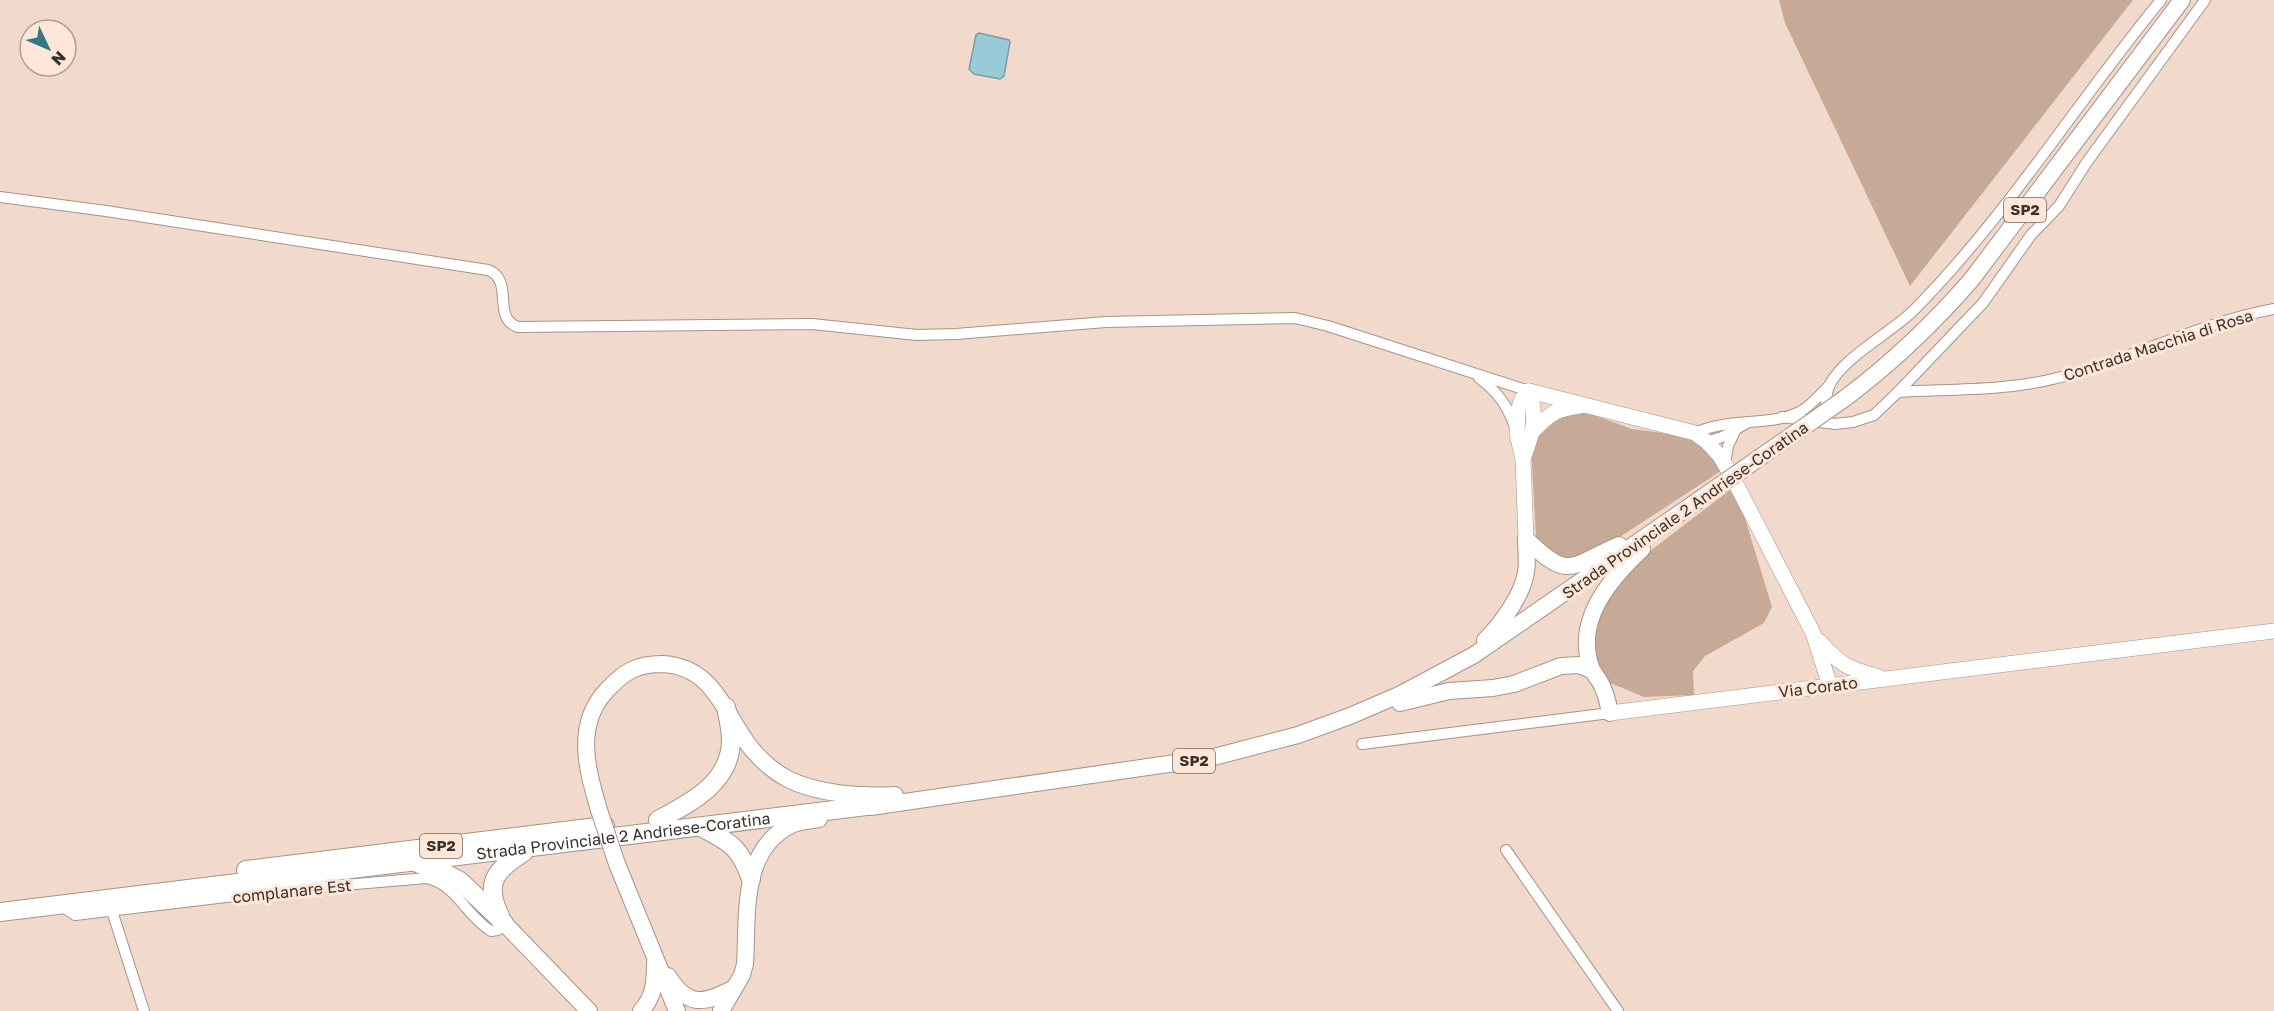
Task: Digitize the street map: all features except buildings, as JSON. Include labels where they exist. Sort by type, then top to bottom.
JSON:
[{"type":"highway","points":[[658,820],[692,802],[710,788],[725,765],[731,741],[726,707]]},
{"type":"highway","name":"Strada Provinciale 2 Andriese-Coratina","points":[[0,899],[658,820],[882,800]]},
{"type":"highway","name":"Strada Provinciale 2 Andriese-Coratina","points":[[0,912],[528,849],[701,827],[882,800]]},
{"type":"highway","points":[[701,827],[729,842],[738,850],[751,879]]},
{"type":"highway","points":[[504,923],[493,902],[492,887],[495,876],[504,865],[528,849]]},
{"type":"highway","points":[[415,862],[439,870],[460,881],[504,923]]},
{"type":"main road","name":"Strada Provinciale 2 Andriese-Coratina","points":[[882,800],[1032,784],[1210,758],[1288,738],[1350,716],[1409,690],[1512,630],[1844,399],[1896,358],[1935,321],[1972,279],[2182,0]]},
{"type":"main road","points":[[1529,391],[1589,405],[1701,437],[1725,464],[1813,633],[1830,686]]},
{"type":"main road","points":[[1523,459],[1534,430],[1534,410],[1529,391]]},
{"type":"main road","points":[[1450,668],[1498,627],[1513,604],[1526,574],[1523,459],[1517,434],[1518,410],[1522,399],[1529,391]]},
{"type":"main road","points":[[1534,430],[1549,415],[1562,408],[1589,405]]},
{"type":"main road","points":[[1610,713],[1606,695],[1593,671],[1587,648],[1586,630],[1592,612],[1601,596],[1632,558],[1677,515]]},
{"type":"main road","points":[[1526,539],[1550,561],[1569,567],[1584,563],[1616,546],[1653,532]]},
{"type":"main road","name":"Via Corato","points":[[1610,713],[2274,631]]},
{"type":"main road","points":[[1813,633],[1835,660],[1852,669],[1885,679]]},
{"type":"main road","points":[[1830,686],[1837,670],[1835,660]]},
{"type":"main road","points":[[677,1011],[617,864],[599,810],[586,759],[586,726],[598,699],[622,674],[646,664],[670,665],[693,673],[712,687],[745,740],[762,760],[787,778],[811,789],[882,800]]},
{"type":"main road","points":[[1350,716],[1449,691],[1514,684],[1560,666],[1579,665],[1593,671]]},
{"type":"main road","points":[[721,1011],[742,975],[745,964],[751,879],[760,851],[792,825],[882,800]]},
{"type":"main road","points":[[504,923],[589,1011]]},
{"type":"main road","points":[[655,956],[677,990],[692,999],[710,1000],[735,988]]},
{"type":"main road","points":[[641,1011],[650,1002],[655,982],[655,956]]},
{"type":"street","points":[[1701,437],[1709,426],[1782,417],[1801,411],[1829,386],[1848,362],[1913,311],[2026,178],[2161,0]]},
{"type":"street","points":[[1782,417],[1835,423],[1853,422],[1874,415],[1898,392],[1983,303],[2031,235],[2059,206],[2087,162],[2205,0]]},
{"type":"street","points":[[0,197],[106,211],[488,270],[498,276],[501,281],[504,316],[510,324],[518,327],[812,324],[917,335],[1106,322],[1294,318],[1328,326],[1529,391]]},
{"type":"street","name":"Contrada Macchia di Rosa","points":[[1898,392],[2008,386],[2051,380],[2119,360],[2245,314],[2274,309]]},
{"type":"street","points":[[1474,375],[1490,387],[1508,408],[1517,434]]},
{"type":"street","points":[[1829,386],[1825,412],[1835,423]]},
{"type":"street","points":[[1701,437],[1735,430],[1750,421]]},
{"type":"street","points":[[1725,464],[1728,446],[1735,430]]},
{"type":"street","name":"Via Corato","points":[[1362,744],[1610,713]]},
{"type":"street","points":[[1506,850],[1618,1011]]},
{"type":"street","name":"complanare Est","points":[[60,904],[75,915],[284,890],[427,878],[450,888],[482,926],[491,931],[498,930],[504,923]]},
{"type":"street","points":[[112,911],[144,1011]]},
{"type":"shaded area","points":[[1779,0],[2133,0],[1910,286],[1785,23]]},
{"type":"shaded area","points":[[1558,413],[1588,413],[1632,429],[1686,436],[1708,450],[1721,471],[1586,559],[1563,564],[1536,537],[1531,447],[1536,431]]},
{"type":"shaded area","points":[[1730,490],[1743,512],[1772,607],[1764,623],[1705,656],[1693,671],[1694,695],[1644,697],[1608,682],[1589,642],[1598,606],[1624,571]]},
{"type":"water","points":[[979,33],[1010,42],[1004,76],[1000,79],[974,74],[969,69],[976,35]]}]
